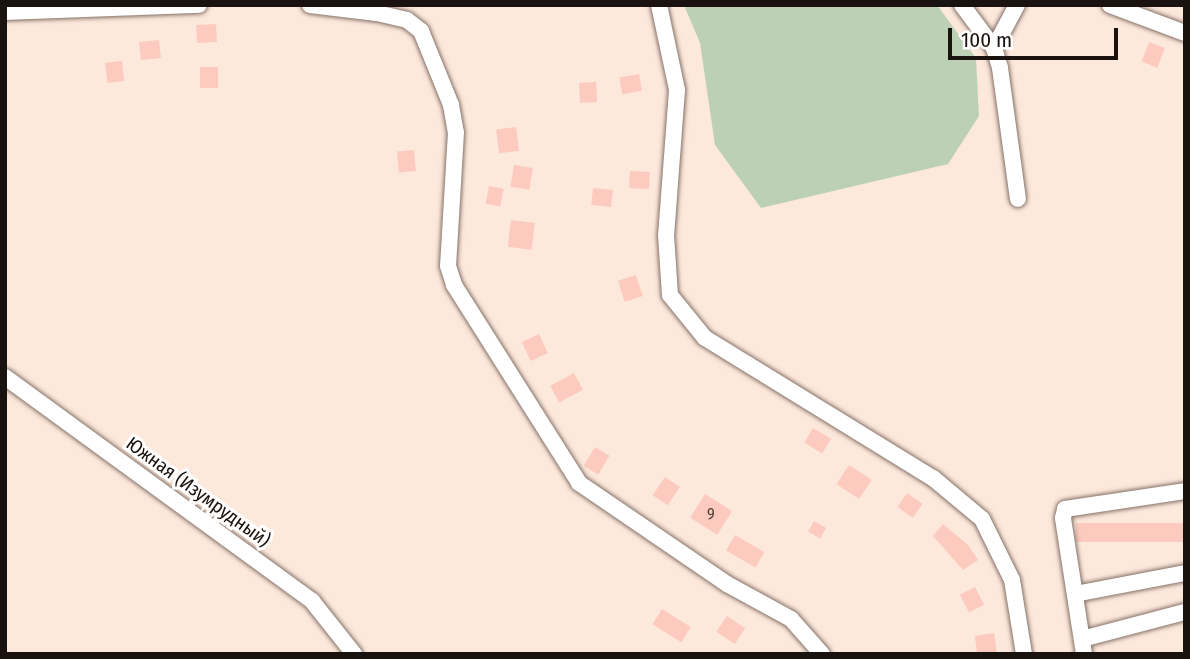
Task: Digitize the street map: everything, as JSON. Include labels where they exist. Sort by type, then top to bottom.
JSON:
[{"type":"street","points":[[5,12],[199,5]]},
{"type":"street","points":[[310,5],[377,13],[407,20],[421,31],[451,105],[456,132],[448,266],[454,285],[579,483],[727,584],[791,619],[822,654]]},
{"type":"street","points":[[659,5],[677,90],[666,235],[670,295],[705,338],[933,478],[982,519],[1012,579],[1024,654]]},
{"type":"street","points":[[962,5],[994,48],[1018,199]]},
{"type":"street","points":[[994,48],[1017,5]]},
{"type":"street","points":[[1110,5],[1185,33]]},
{"type":"street","name":"Южная (Изумрудный)","points":[[5,377],[312,601],[354,654]]},
{"type":"street","points":[[1185,491],[1065,509],[1063,518],[1083,646],[1185,612]]},
{"type":"street","points":[[1075,594],[1185,573]]},
{"type":"green space","points":[[684,5],[937,5],[976,58],[979,116],[948,164],[761,208],[715,145],[700,43]]},
{"type":"building","points":[[216,24],[217,42],[197,43],[196,25]]},
{"type":"building","points":[[159,40],[161,58],[141,60],[139,42]]},
{"type":"building","points":[[1149,42],[1165,48],[1157,68],[1141,62]]},
{"type":"building","points":[[122,61],[124,81],[107,83],[105,63]]},
{"type":"building","points":[[200,67],[218,67],[218,88],[200,88]]},
{"type":"building","points":[[639,74],[642,91],[622,94],[619,77]]},
{"type":"building","points":[[596,82],[597,102],[580,103],[579,83]]},
{"type":"building","points":[[516,127],[519,151],[499,153],[496,129]]},
{"type":"building","points":[[414,150],[416,171],[399,172],[397,151]]},
{"type":"building","points":[[514,165],[533,168],[529,190],[511,187]]},
{"type":"building","points":[[630,171],[650,172],[649,189],[629,188]]},
{"type":"building","points":[[489,186],[504,189],[500,207],[486,204]]},
{"type":"building","points":[[593,188],[613,190],[611,207],[591,205]]},
{"type":"building","points":[[511,220],[535,223],[532,250],[508,247]]},
{"type":"building","points":[[636,275],[643,296],[625,302],[618,281]]},
{"type":"building","points":[[539,334],[548,353],[531,361],[522,342]]},
{"type":"building","points":[[574,373],[583,390],[559,402],[550,386]]},
{"type":"building","points":[[813,428],[831,439],[822,453],[804,443]]},
{"type":"building","points":[[595,447],[610,456],[598,475],[584,466]]},
{"type":"building","points":[[849,465],[872,480],[859,499],[836,484]]},
{"type":"building","points":[[665,477],[680,487],[668,505],[653,495]]},
{"type":"building","points":[[907,493],[923,504],[913,518],[897,507]]},
{"type":"building","points":[[705,494],[732,511],[717,535],[690,518]]},
{"type":"building","points":[[814,521],[826,528],[820,538],[808,531]]},
{"type":"building","points":[[1076,523],[1185,523],[1185,542],[1076,542]]},
{"type":"building","points":[[943,524],[968,545],[978,560],[963,570],[933,536]]},
{"type":"building","points":[[735,535],[764,552],[755,568],[726,551]]},
{"type":"building","points":[[975,587],[984,605],[969,613],[960,595]]},
{"type":"building","points":[[662,609],[691,627],[681,642],[652,624]]},
{"type":"building","points":[[727,616],[745,628],[735,644],[716,632]]},
{"type":"building","points":[[994,633],[997,654],[977,654],[975,636]]}]
